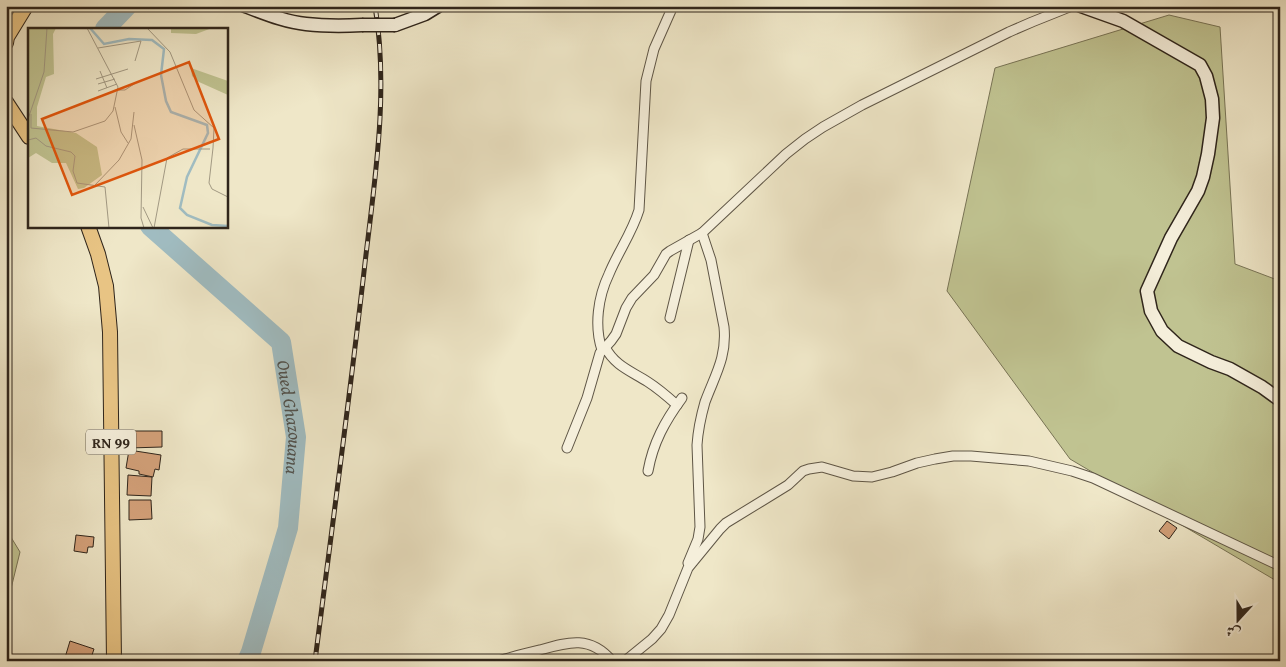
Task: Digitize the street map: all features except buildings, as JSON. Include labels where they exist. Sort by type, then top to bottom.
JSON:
[{"type":"main road","points":[[6,43],[7,37],[26,6]]},
{"type":"main road","points":[[245,6],[272,16],[304,24],[339,26],[395,25],[425,14],[438,6]]},
{"type":"main road","points":[[1081,6],[1123,21],[1200,65],[1206,76],[1212,100],[1213,118],[1208,154],[1198,191],[1171,238],[1147,291],[1151,311],[1162,331],[1178,346],[1230,369],[1262,387],[1280,400]]},
{"type":"main road","points":[[6,102],[28,135]]},
{"type":"main road","name":"RN 99","points":[[89,228],[106,286],[110,332],[114,661]]},
{"type":"street","points":[[648,471],[650,456],[655,443],[668,417],[679,401],[617,363],[599,341],[597,325],[602,294],[609,274],[639,210],[644,92],[654,50],[673,6]]},
{"type":"street","points":[[566,448],[582,411],[598,356],[616,334],[629,303],[654,275],[666,254],[702,233],[786,154],[804,139],[823,127],[862,105],[1024,25],[1072,6]]},
{"type":"street","points":[[625,661],[661,629],[669,615],[698,539],[700,526],[697,445],[700,421],[723,357],[725,337],[711,260],[702,233]]},
{"type":"street","points":[[670,318],[689,240]]},
{"type":"street","points":[[688,568],[726,524],[788,485],[803,471],[816,467],[827,468],[853,476],[872,477],[935,458],[953,456],[1029,461],[1093,478],[1280,566]]},
{"type":"street","points":[[498,661],[574,642],[595,646],[607,654],[612,661]]},
{"type":"green space","points":[[1169,15],[1220,27],[1235,264],[1280,281],[1280,583],[1070,459],[947,291],[995,68]]},
{"type":"green space","points":[[6,529],[20,552],[6,609]]},
{"type":"waterway","name":"Oued Ghazouana","points":[[106,28],[127,6]]},
{"type":"waterway","name":"Oued Ghazouana","points":[[152,228],[281,342],[296,437],[288,528],[247,661]]},
{"type":"railway","points":[[315,661],[376,167],[381,102],[381,70],[375,6]]}]
